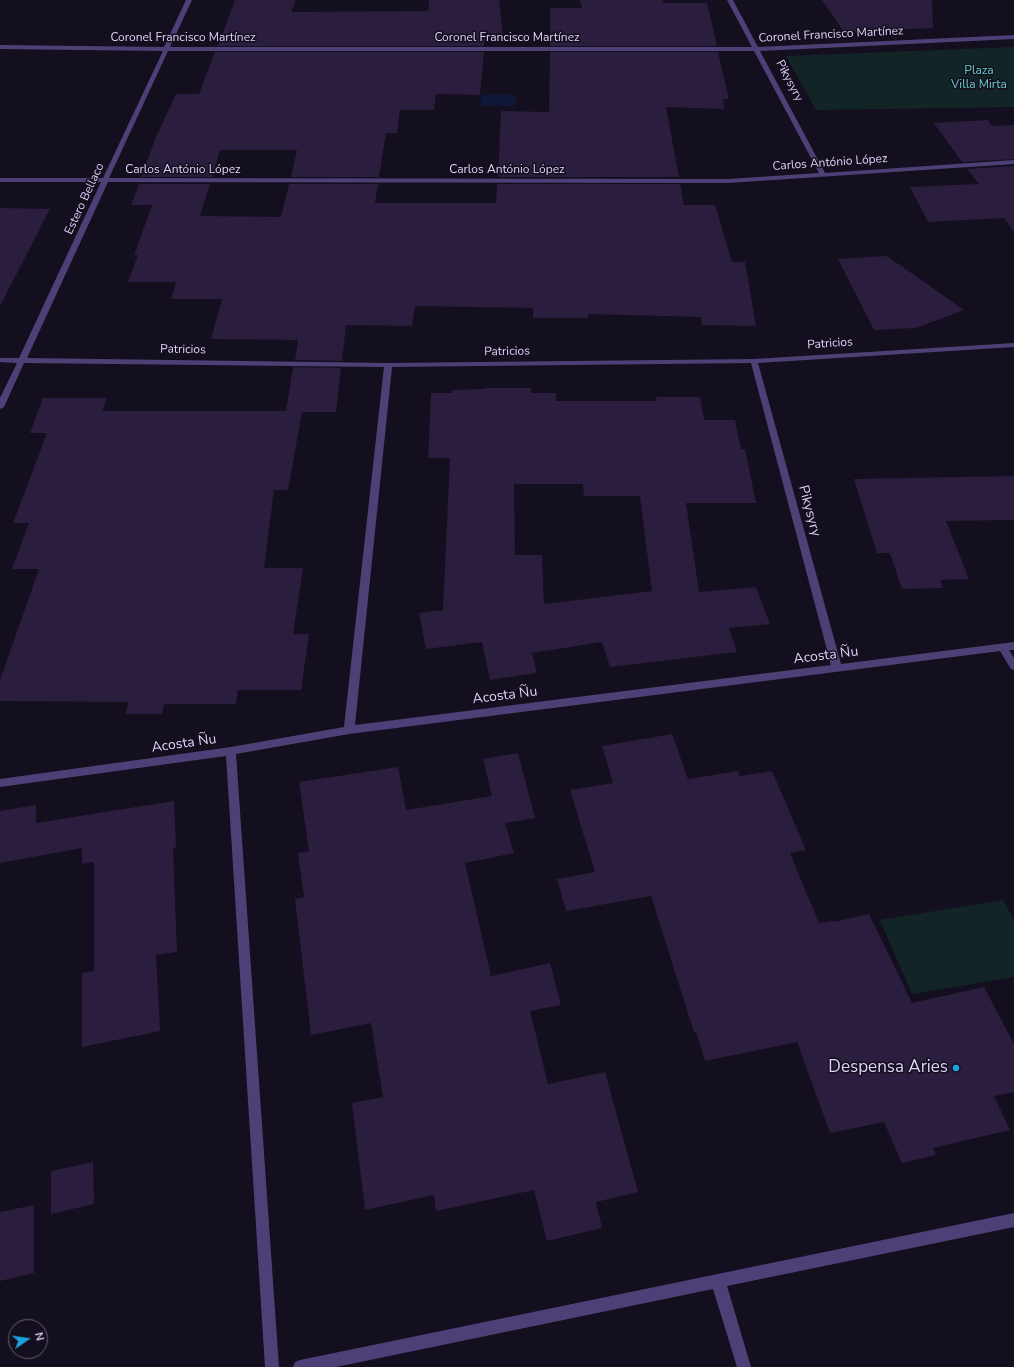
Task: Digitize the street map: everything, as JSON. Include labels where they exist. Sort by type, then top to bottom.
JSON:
[{"type":"street","name":"Estero Bellaco","points":[[0,407],[189,0]]},
{"type":"street","name":"Pikysyry","points":[[730,0],[823,175]]},
{"type":"street","name":"Coronel Francisco Martínez","points":[[0,47],[166,49],[757,49],[1014,37]]},
{"type":"street","name":"Carlos António López","points":[[0,180],[728,182],[1014,162]]},
{"type":"street","name":"Patricios","points":[[0,360],[388,365],[754,361],[1014,345]]},
{"type":"street","name":"Pikysyry","points":[[754,361],[837,668]]},
{"type":"street","points":[[349,730],[388,365]]},
{"type":"street","name":"Acosta Ñu","points":[[0,783],[231,751],[349,730],[1014,646]]},
{"type":"street","points":[[1002,647],[1014,666]]},
{"type":"street","points":[[231,751],[272,1367]]},
{"type":"street","points":[[300,1367],[1014,1220]]},
{"type":"street","points":[[718,1281],[744,1367]]},
{"type":"green space","name":"Plaza Villa Mirta","points":[[1014,47],[1014,107],[816,110],[786,56]]},
{"type":"green space","points":[[1003,900],[1014,921],[1014,977],[912,994],[880,920]]},
{"type":"water","points":[[481,95],[516,95],[516,106],[481,106]]},
{"type":"building","points":[[235,0],[296,0],[291,12],[428,11],[429,0],[499,0],[503,36],[485,36],[484,46],[218,46]]},
{"type":"building","points":[[580,0],[663,0],[663,3],[707,3],[717,46],[550,46],[550,8],[582,8]]},
{"type":"building","points":[[822,0],[932,0],[933,28],[844,32]]},
{"type":"building","points":[[215,52],[484,52],[480,95],[436,94],[434,110],[400,110],[397,133],[386,133],[379,177],[291,177],[297,150],[220,150],[212,177],[141,177],[156,137],[176,94],[199,94]]},
{"type":"building","points":[[550,52],[718,52],[729,99],[723,99],[724,109],[666,107],[679,177],[498,177],[501,111],[549,112]]},
{"type":"building","points":[[988,120],[992,126],[1014,125],[1014,159],[962,162],[934,123]]},
{"type":"building","points":[[1014,166],[1014,232],[1004,218],[928,222],[910,187],[979,184],[967,169]]},
{"type":"building","points":[[139,184],[210,184],[200,216],[281,217],[289,184],[378,184],[375,203],[496,203],[497,184],[680,184],[684,205],[715,205],[732,262],[745,262],[756,326],[702,325],[701,317],[588,314],[588,318],[533,318],[533,308],[415,306],[412,326],[346,325],[342,361],[295,360],[298,340],[211,339],[222,299],[171,299],[176,282],[128,282],[138,255],[134,255],[152,205],[131,205]]},
{"type":"building","points":[[0,208],[50,209],[0,306]]},
{"type":"building","points":[[887,256],[964,310],[916,328],[874,330],[838,259]]},
{"type":"building","points":[[293,367],[341,368],[336,412],[302,412],[288,490],[274,490],[264,568],[303,568],[293,634],[309,634],[301,690],[238,690],[236,704],[164,704],[162,714],[125,714],[129,702],[0,701],[0,680],[39,569],[12,569],[29,523],[13,523],[47,433],[30,433],[43,398],[107,398],[102,411],[286,411]]},
{"type":"building","points":[[531,388],[531,393],[556,393],[556,401],[657,401],[656,397],[700,397],[704,420],[735,420],[741,449],[745,449],[756,503],[686,503],[699,592],[756,587],[770,624],[729,628],[737,652],[610,667],[602,642],[532,653],[537,673],[490,680],[482,642],[426,649],[419,613],[443,610],[450,458],[428,458],[431,393],[452,393],[452,390]],"holes":[[[514,484],[583,484],[584,496],[640,496],[652,591],[544,604],[542,555],[515,555]]]},
{"type":"building","points":[[1014,476],[1014,520],[946,521],[969,579],[940,580],[943,588],[902,589],[890,553],[877,553],[854,479]]},
{"type":"building","points":[[672,734],[688,779],[738,771],[740,776],[772,771],[806,850],[790,853],[819,923],[834,922],[869,914],[912,1003],[984,987],[1014,1044],[1014,1092],[994,1096],[1010,1130],[933,1148],[936,1155],[902,1163],[884,1122],[830,1133],[797,1042],[705,1061],[696,1032],[694,1032],[651,896],[566,911],[557,879],[595,872],[570,790],[613,783],[602,746]]},
{"type":"building","points":[[518,753],[535,818],[505,823],[514,853],[465,863],[491,976],[550,963],[561,1005],[530,1011],[548,1084],[605,1072],[638,1192],[596,1202],[602,1228],[547,1241],[534,1190],[436,1211],[434,1195],[365,1210],[352,1103],[383,1097],[371,1023],[311,1035],[295,899],[304,897],[298,853],[309,851],[299,782],[398,767],[406,810],[492,796],[483,759]]},
{"type":"building","points":[[174,801],[176,848],[173,849],[177,952],[156,955],[160,1031],[82,1047],[82,973],[94,971],[94,862],[82,864],[82,848],[0,863],[0,811],[36,805],[36,823]]},
{"type":"building","points":[[93,1162],[94,1204],[51,1214],[51,1171]]},
{"type":"building","points":[[34,1205],[34,1273],[0,1281],[0,1212]]},
{"type":"place","name":"Despensa Aries","points":[[956,1068]]}]
